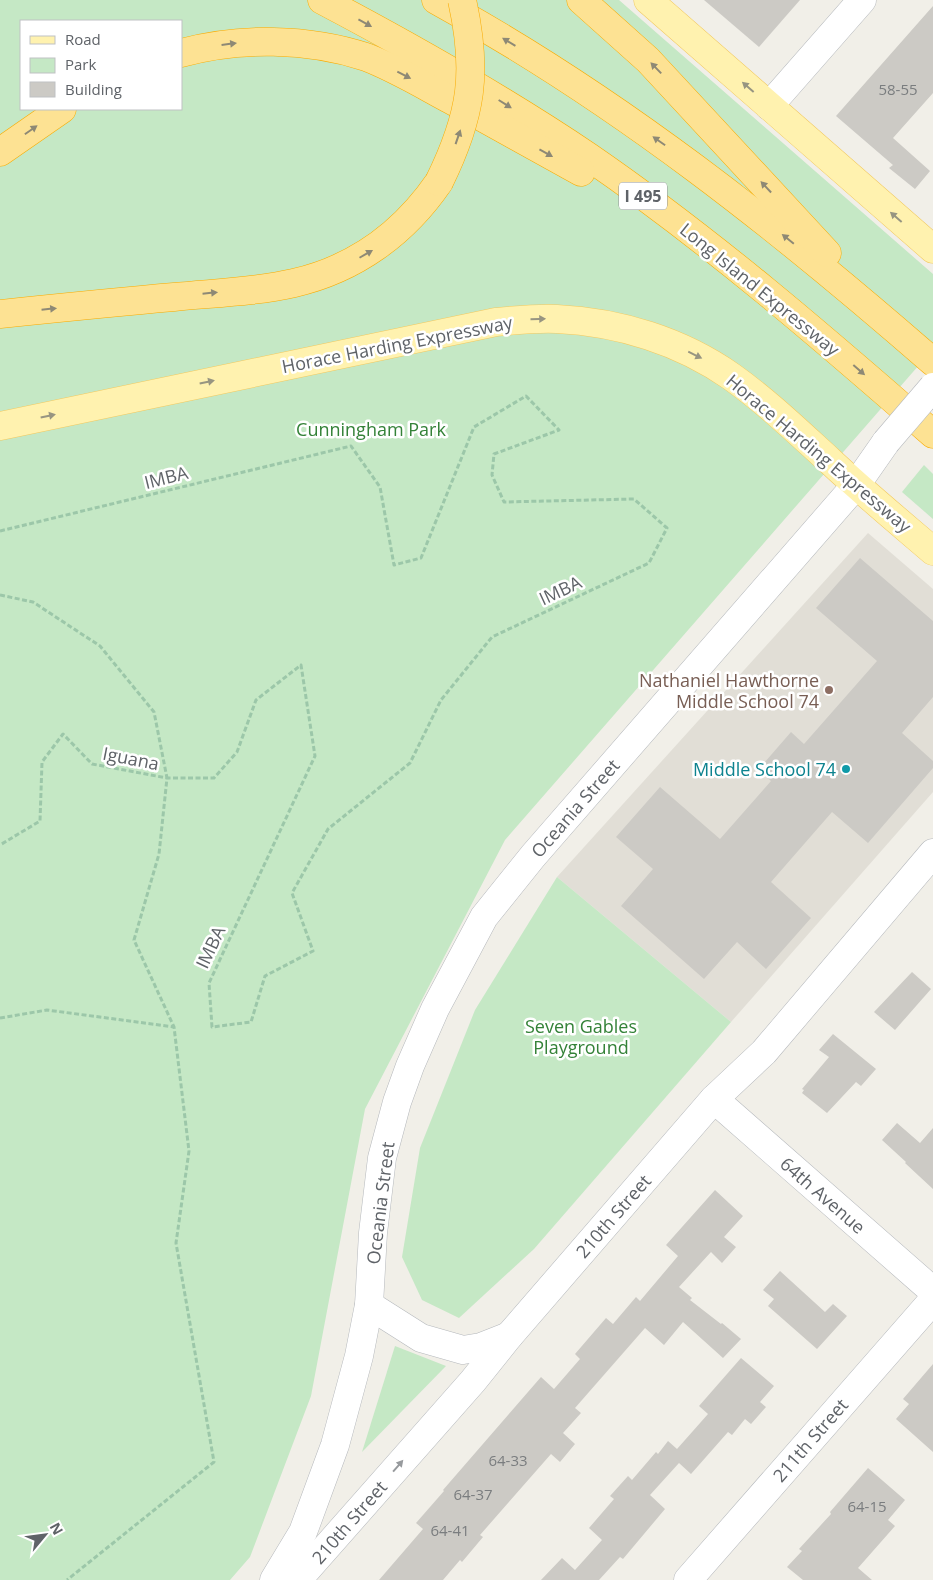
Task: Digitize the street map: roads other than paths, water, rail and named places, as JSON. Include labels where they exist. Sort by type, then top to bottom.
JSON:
[{"type":"highway","name":"Long Island Expressway","points":[[322,0],[416,51],[532,120],[588,157],[695,235],[793,313],[933,434]]},
{"type":"highway","points":[[436,0],[561,74],[673,151],[783,235],[933,362]]},
{"type":"highway","points":[[0,314],[267,288],[312,279],[335,270],[378,247],[396,232],[426,201],[439,182],[459,138],[470,86],[471,58],[462,0]]},
{"type":"highway","points":[[581,0],[648,60],[906,338]]},
{"type":"highway","points":[[182,53],[234,43],[280,42],[318,47],[365,57],[413,79],[695,235]]},
{"type":"highway","points":[[0,152],[61,110]]},
{"type":"main road","points":[[648,0],[933,249]]},
{"type":"main road","name":"Horace Harding Expressway","points":[[0,426],[496,322],[556,319],[589,322],[620,328],[677,346],[704,359],[731,376],[758,396],[856,485],[933,551]]},
{"type":"street","points":[[769,106],[862,0]]},
{"type":"street","name":"Oceania Street","points":[[274,1580],[303,1532],[335,1445],[359,1356],[369,1304],[373,1233],[382,1158],[397,1102],[410,1066],[435,1009],[484,917],[539,849],[856,485],[886,442],[933,387]]},
{"type":"street","name":"210th Street","points":[[296,1580],[473,1381],[509,1336],[714,1099],[764,1052],[933,853]]},
{"type":"street","name":"64th Avenue","points":[[714,1099],[933,1291]]},
{"type":"street","name":"211th Street","points":[[688,1580],[933,1300]]},
{"type":"street","points":[[369,1304],[421,1338],[463,1350],[482,1347],[509,1336]]},
{"type":"place","name":"Nathaniel Hawthorne Middle School 74","points":[[829,690]]},
{"type":"place","name":"Middle School 74","points":[[846,769]]},
{"type":"park label","name":"Cunningham Park","points":[[371,429]]},
{"type":"park label","name":"Seven Gables Playground","points":[[581,1036]]}]
